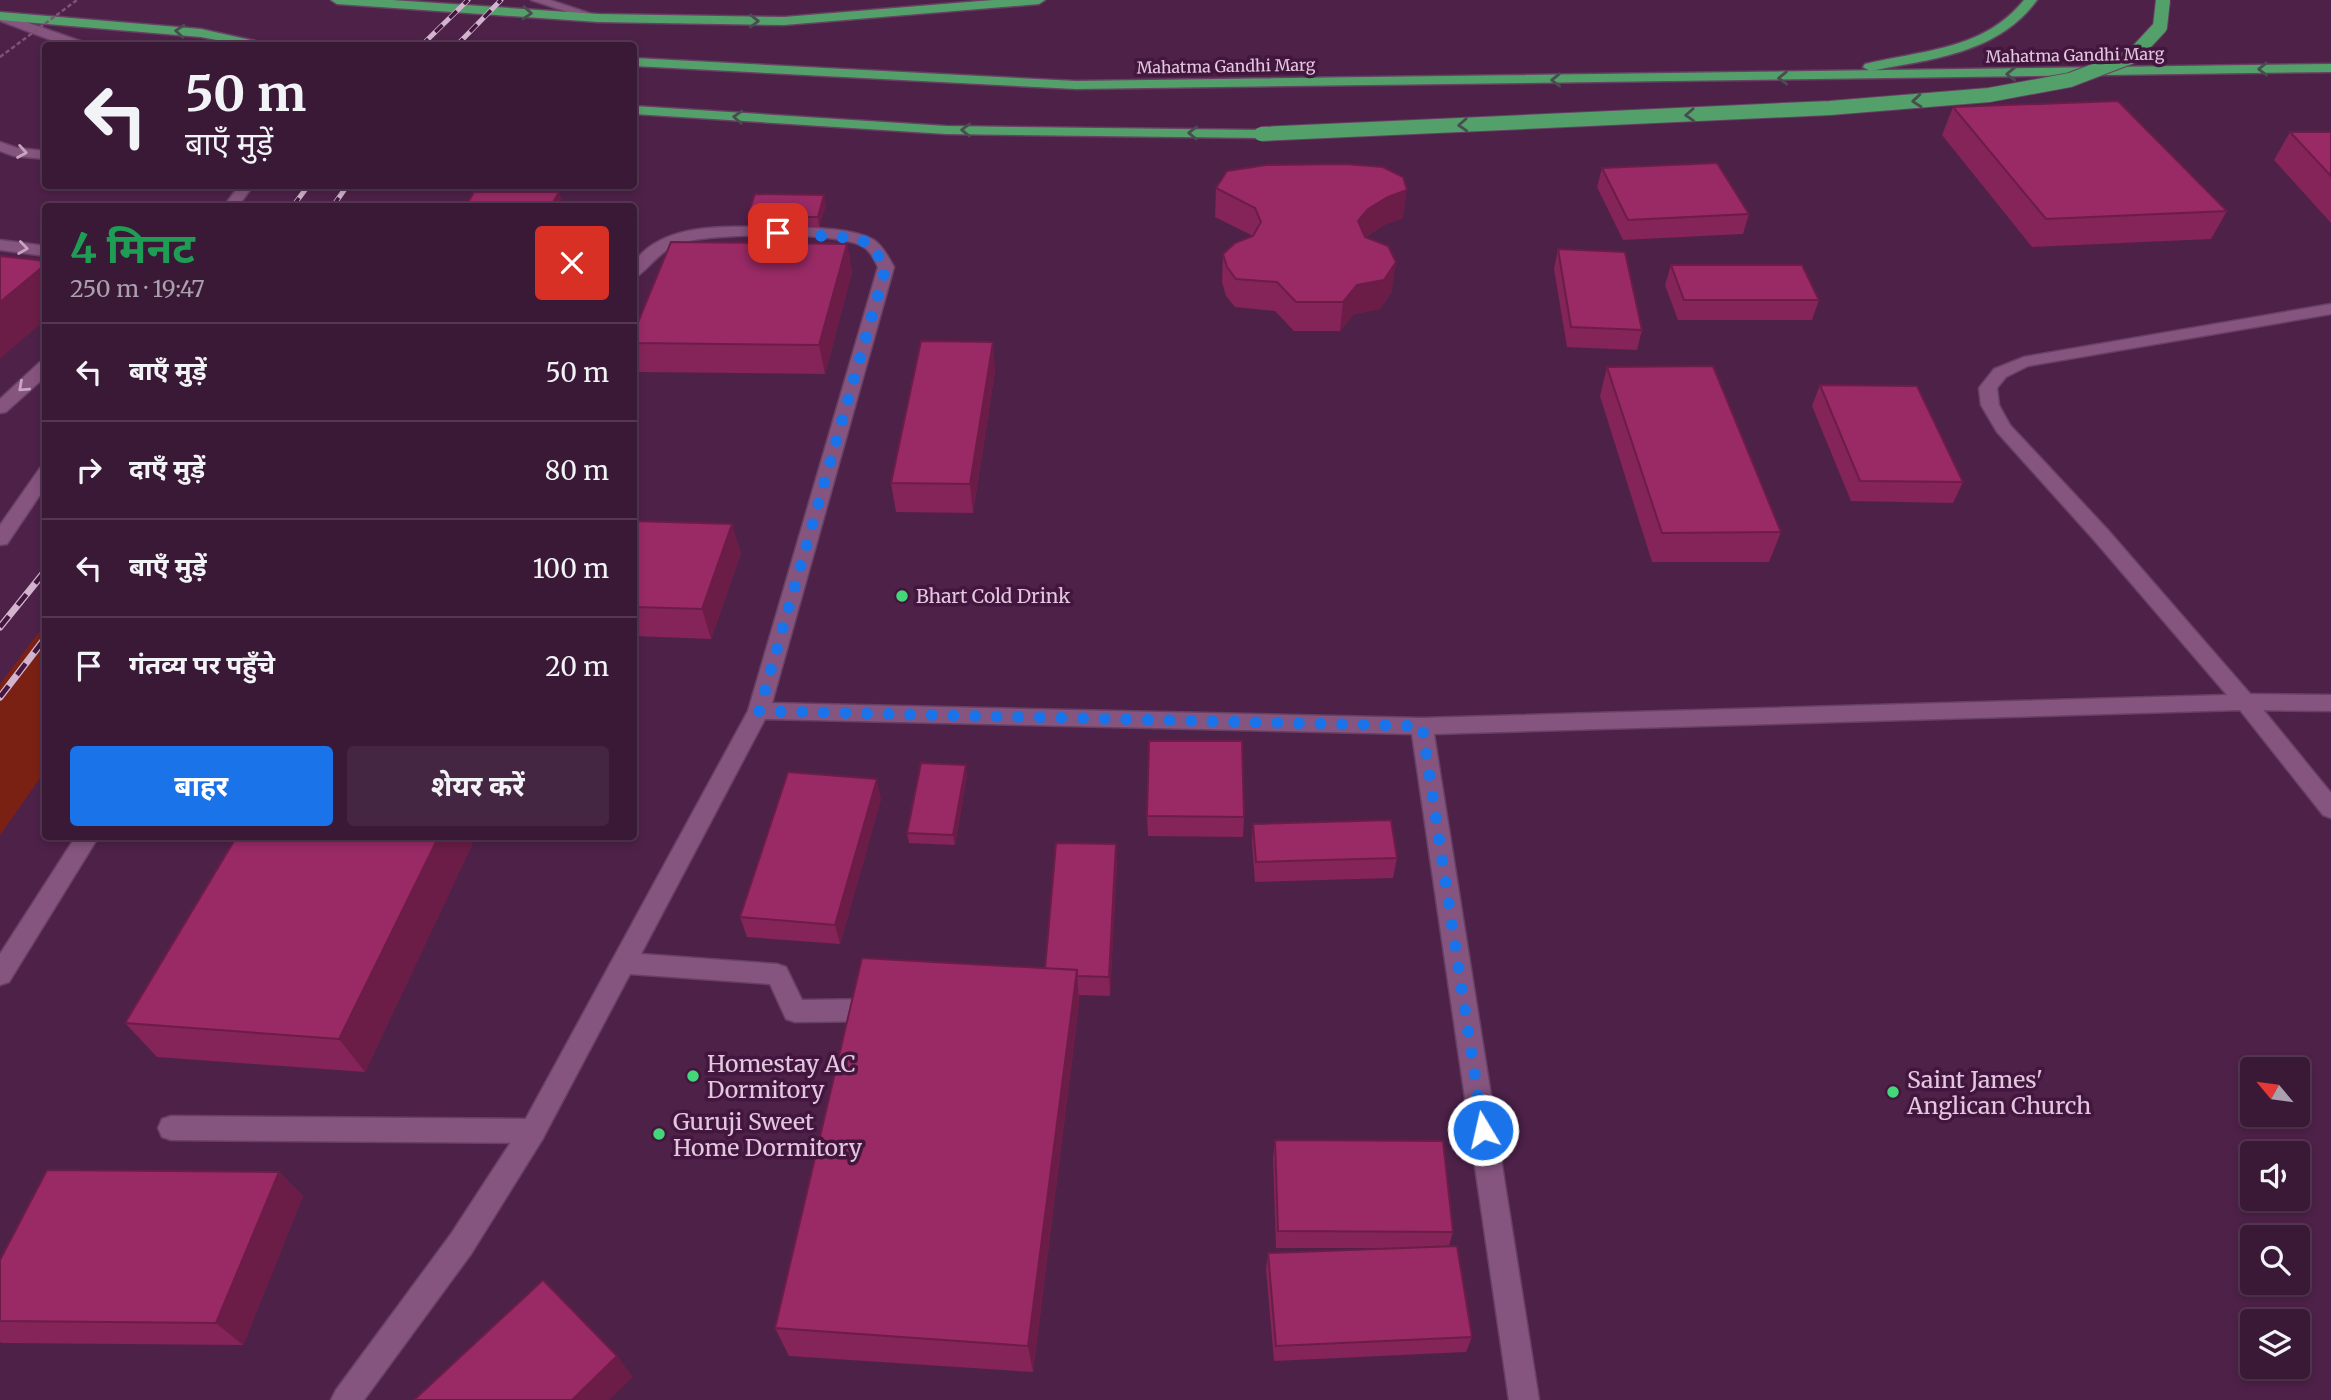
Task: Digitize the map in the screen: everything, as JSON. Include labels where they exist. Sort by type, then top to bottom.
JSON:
[{"type":"highway","points":[[337,0],[598,18],[784,22],[1039,0]]},
{"type":"highway","name":"Mahatma Gandhi Marg","points":[[1820,78],[1974,43],[2012,23],[2031,0]]},
{"type":"highway","points":[[637,110],[946,130],[1261,134],[1830,108],[1989,95],[2070,79],[2133,56],[2160,27],[2163,0]]},
{"type":"highway","points":[[0,16],[201,33],[250,42]]},
{"type":"highway","name":"Mahatma Gandhi Marg","points":[[637,62],[1076,85],[1820,78],[2331,68]]},
{"type":"street","points":[[537,0],[598,18]]},
{"type":"street","points":[[0,16],[70,42]]},
{"type":"street","points":[[0,146],[14,152],[42,155]]},
{"type":"street","points":[[346,1400],[461,1244],[533,1131],[759,711],[886,267],[869,243],[853,238],[727,232],[695,234],[658,247],[641,260],[637,267]]},
{"type":"street","points":[[0,245],[42,250]]},
{"type":"street","points":[[2331,309],[2024,362],[2000,373],[1988,388],[1990,404],[2003,428],[2101,535],[2245,702],[2331,809]]},
{"type":"street","points":[[0,408],[42,370]]},
{"type":"street","points":[[0,539],[42,478]]},
{"type":"street","points":[[759,711],[1422,726],[2245,702],[2331,703]]},
{"type":"street","points":[[1422,726],[1524,1400]]},
{"type":"street","points":[[0,975],[85,840]]},
{"type":"street","points":[[624,962],[777,974],[795,1011],[906,1009]]},
{"type":"street","points":[[171,1128],[533,1131]]},
{"type":"path","points":[[0,57],[77,0]]},
{"type":"shaded area","points":[[42,628],[42,775],[0,835],[0,684]]},
{"type":"building","points":[[2118,101],[2227,211],[2046,219],[1953,107]]},
{"type":"building","points":[[2290,132],[2331,132],[2331,176]]},
{"type":"building","points":[[1717,163],[1749,214],[1628,220],[1602,168]]},
{"type":"building","points":[[1345,164],[1383,167],[1403,177],[1407,190],[1368,209],[1358,221],[1365,237],[1388,246],[1396,262],[1384,280],[1357,285],[1343,302],[1296,302],[1277,282],[1236,279],[1227,267],[1223,254],[1235,243],[1253,236],[1261,222],[1255,208],[1216,188],[1227,171],[1266,165]]},
{"type":"building","points":[[474,192],[559,192],[553,203],[468,203]]},
{"type":"building","points":[[755,194],[824,195],[818,217],[747,217]]},
{"type":"building","points":[[671,242],[847,244],[819,345],[637,343],[637,325]]},
{"type":"building","points":[[1558,249],[1625,252],[1642,330],[1571,327]]},
{"type":"building","points":[[0,256],[42,261],[42,267],[0,302]]},
{"type":"building","points":[[1671,265],[1802,265],[1819,300],[1684,300]]},
{"type":"building","points":[[921,341],[993,342],[970,484],[891,483]]},
{"type":"building","points":[[1713,366],[1781,532],[1662,533],[1607,367]]},
{"type":"building","points":[[1820,385],[1917,386],[1963,482],[1860,481]]},
{"type":"building","points":[[637,521],[732,524],[702,609],[637,607]]},
{"type":"building","points":[[1149,741],[1242,741],[1244,817],[1147,816]]},
{"type":"building","points":[[921,763],[966,765],[953,835],[907,833]]},
{"type":"building","points":[[788,772],[877,779],[835,925],[740,917]]},
{"type":"building","points":[[1391,820],[1397,858],[1256,862],[1253,824]]},
{"type":"building","points":[[235,840],[437,840],[339,1039],[125,1023]]},
{"type":"building","points":[[1056,843],[1116,844],[1109,977],[1077,976],[1077,970],[1045,969]]},
{"type":"building","points":[[862,958],[1077,970],[1028,1346],[775,1328]]},
{"type":"building","points":[[1275,1140],[1443,1141],[1453,1232],[1278,1231]]},
{"type":"building","points":[[47,1170],[279,1172],[216,1323],[0,1321],[0,1260]]},
{"type":"building","points":[[1457,1246],[1472,1337],[1276,1346],[1268,1253]]},
{"type":"building","points":[[543,1280],[617,1356],[572,1400],[414,1400]]},
{"type":"railway","points":[[425,42],[468,0]]},
{"type":"railway","points":[[460,42],[501,0]]},
{"type":"railway","points":[[295,203],[306,189]]},
{"type":"railway","points":[[335,203],[345,189]]},
{"type":"railway","points":[[0,627],[42,575]]},
{"type":"railway","points":[[0,697],[42,642]]},
{"type":"place","name":"Bhart Cold Drink","points":[[902,596]]},
{"type":"place","name":"Homestay AC Dormitory","points":[[693,1076]]},
{"type":"place","name":"Saint James' Anglican Church","points":[[1893,1092]]},
{"type":"place","name":"Guruji Sweet Home Dormitory","points":[[659,1134]]},
{"type":"route","points":[[778,233],[828,235],[869,243],[886,267],[759,711],[1422,726],[1483,1130]]}]
